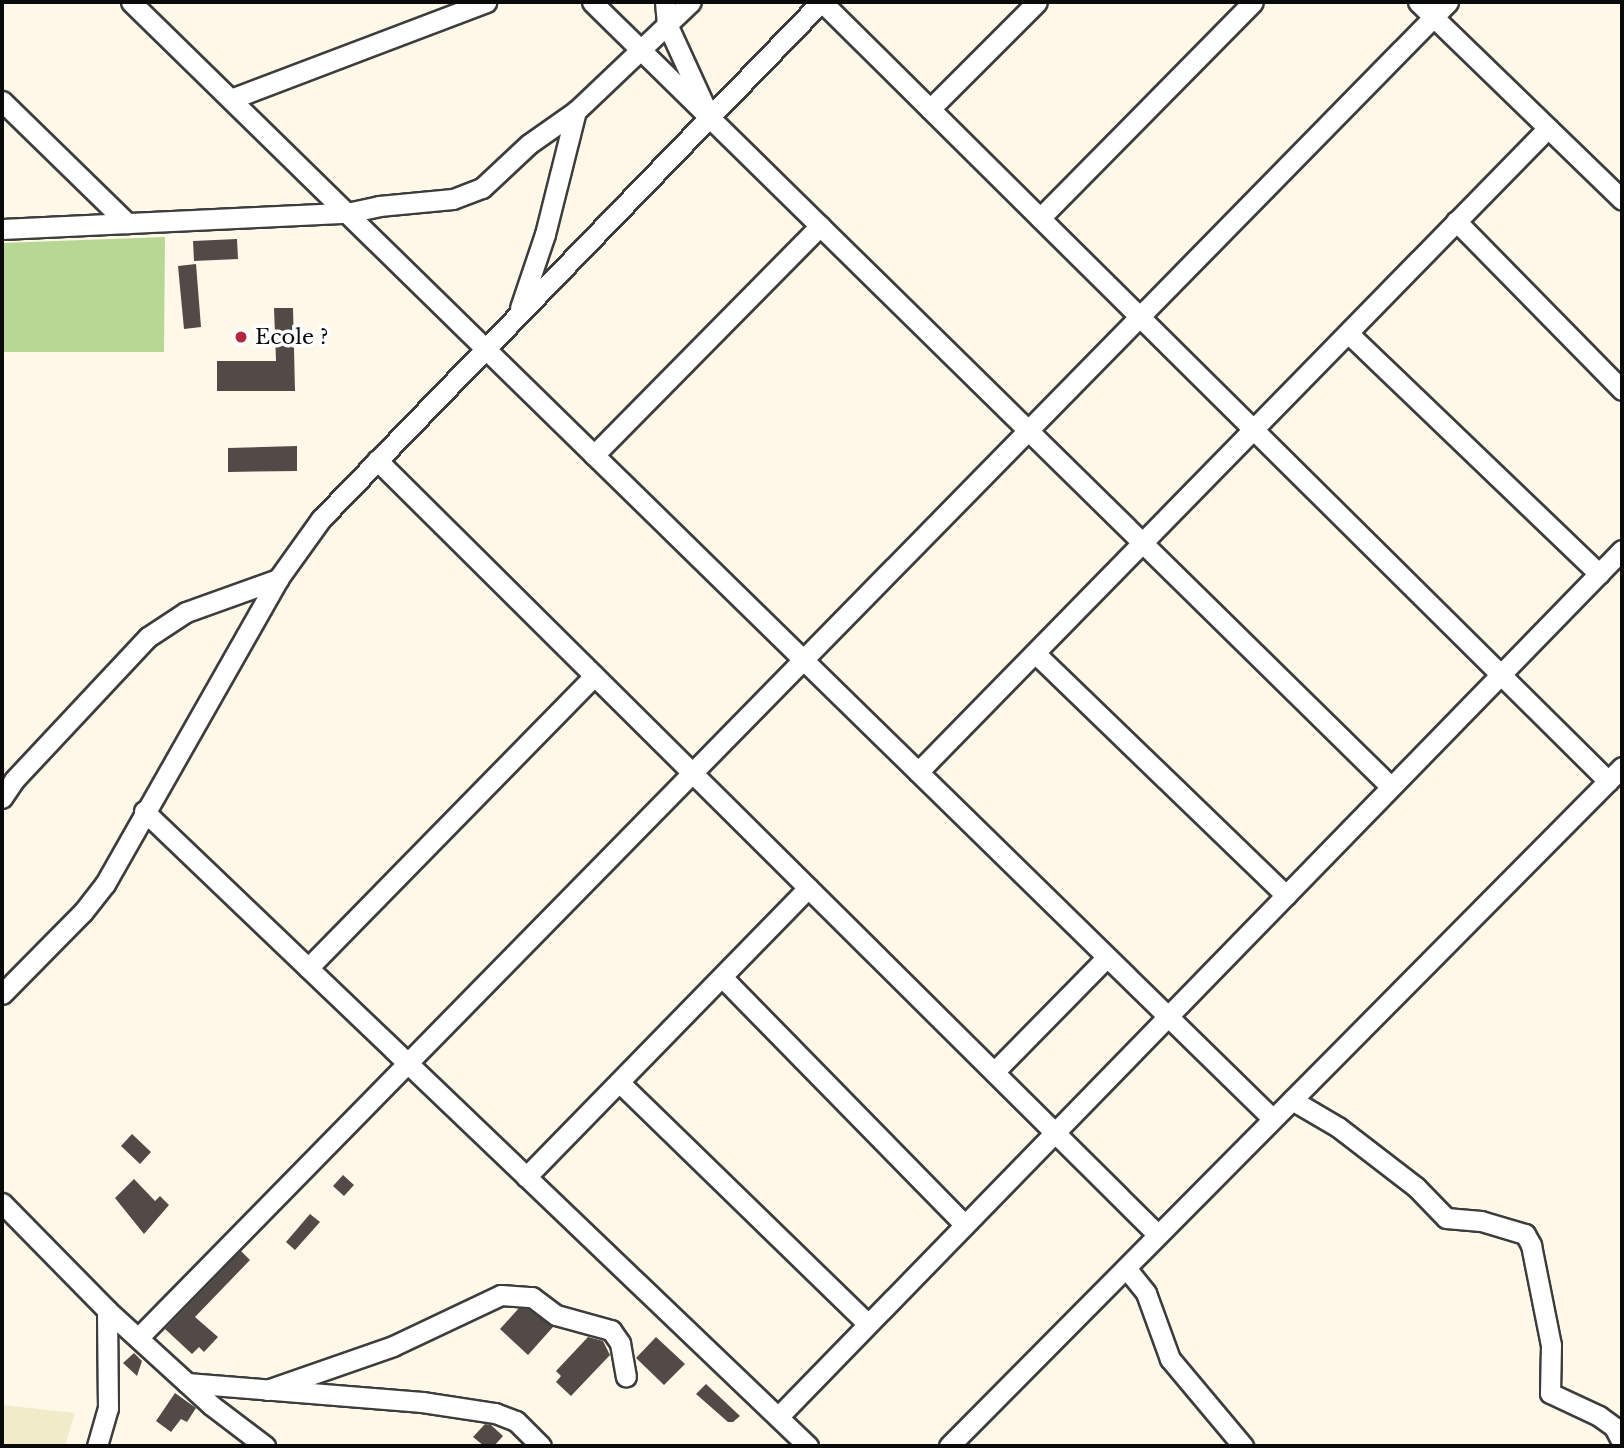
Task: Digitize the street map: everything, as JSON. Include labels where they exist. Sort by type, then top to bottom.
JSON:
[{"type":"street","points":[[131,2],[1273,1119]]},
{"type":"street","points":[[231,99],[486,2]]},
{"type":"street","points":[[592,2],[1391,787]]},
{"type":"street","points":[[665,2],[667,24],[709,117]]},
{"type":"street","points":[[2,229],[347,213],[379,206],[453,199],[482,188],[529,144],[576,110],[691,2]]},
{"type":"street","points":[[2,994],[83,912],[105,884],[144,811],[239,653],[278,579],[321,519],[821,2],[1501,675],[1615,774],[949,1446]]},
{"type":"street","points":[[837,2],[843,23]]},
{"type":"street","points":[[930,109],[1037,2]]},
{"type":"street","points":[[1040,218],[1253,2]]},
{"type":"street","points":[[1418,2],[1622,200]]},
{"type":"street","points":[[138,1338],[409,1065],[1448,2]]},
{"type":"street","points":[[2,101],[127,223]]},
{"type":"street","points":[[517,314],[545,234],[576,110]]},
{"type":"street","points":[[918,772],[1548,128]]},
{"type":"street","points":[[1456,221],[1622,390]]},
{"type":"street","points":[[594,455],[820,226]]},
{"type":"street","points":[[1348,332],[1599,574]]},
{"type":"street","points":[[377,460],[1158,1235]]},
{"type":"street","points":[[778,1417],[1622,550]]},
{"type":"street","points":[[2,798],[24,769],[148,637],[186,612],[278,579]]},
{"type":"street","points":[[1035,653],[1286,895]]},
{"type":"street","points":[[308,968],[594,676]]},
{"type":"street","points":[[144,811],[808,1446]]},
{"type":"street","points":[[526,1177],[808,888]]},
{"type":"street","points":[[994,1072],[1107,957]]},
{"type":"street","points":[[722,976],[965,1225]]},
{"type":"street","points":[[619,1082],[868,1324]]},
{"type":"street","points":[[1292,1100],[1338,1127],[1416,1187],[1446,1218],[1481,1221],[1525,1234],[1531,1245],[1551,1345],[1550,1393],[1599,1416],[1614,1427],[1622,1442]]},
{"type":"street","points":[[2,1203],[107,1310],[187,1383],[265,1446]]},
{"type":"street","points":[[1126,1268],[1146,1293],[1170,1359],[1243,1446]]},
{"type":"street","points":[[267,1390],[393,1346],[501,1295],[533,1297],[556,1315],[611,1330],[620,1343],[626,1376]]},
{"type":"street","points":[[97,1446],[108,1408],[107,1310]]},
{"type":"street","points":[[187,1383],[422,1402],[495,1413],[516,1421],[541,1446]]},
{"type":"shaded area","points":[[2,1405],[75,1413],[65,1446],[2,1446]]},
{"type":"green space","points":[[165,237],[164,352],[2,352],[2,243]]},
{"type":"building","points":[[237,239],[238,259],[194,261],[193,241]]},
{"type":"building","points":[[196,264],[201,327],[184,329],[178,266]]},
{"type":"building","points":[[274,308],[293,308],[295,391],[217,391],[217,361],[276,361]]},
{"type":"building","points":[[297,446],[297,471],[228,472],[228,448]]},
{"type":"building","points":[[132,1134],[151,1152],[140,1164],[121,1146]]},
{"type":"building","points":[[343,1175],[354,1185],[344,1196],[333,1186]]},
{"type":"building","points":[[134,1179],[155,1201],[160,1196],[169,1205],[144,1234],[115,1198]]},
{"type":"building","points":[[310,1214],[320,1222],[295,1250],[286,1242]]},
{"type":"building","points":[[241,1251],[250,1260],[195,1317],[218,1337],[204,1352],[199,1347],[192,1354],[165,1329]]},
{"type":"building","points":[[519,1308],[528,1309],[553,1327],[528,1355],[500,1329]]},
{"type":"building","points":[[588,1337],[603,1341],[610,1355],[571,1396],[556,1382],[561,1376],[556,1371]]},
{"type":"building","points":[[656,1337],[685,1364],[664,1385],[636,1358]]},
{"type":"building","points":[[134,1353],[142,1361],[137,1376],[123,1363]]},
{"type":"building","points":[[706,1384],[740,1416],[733,1422],[728,1422],[696,1394]]},
{"type":"building","points":[[175,1393],[196,1408],[187,1422],[181,1419],[171,1432],[156,1421]]},
{"type":"building","points":[[485,1424],[491,1425],[503,1436],[494,1446],[484,1446],[473,1437]]},
{"type":"place","name":"Ecole ?","points":[[241,337]]}]
